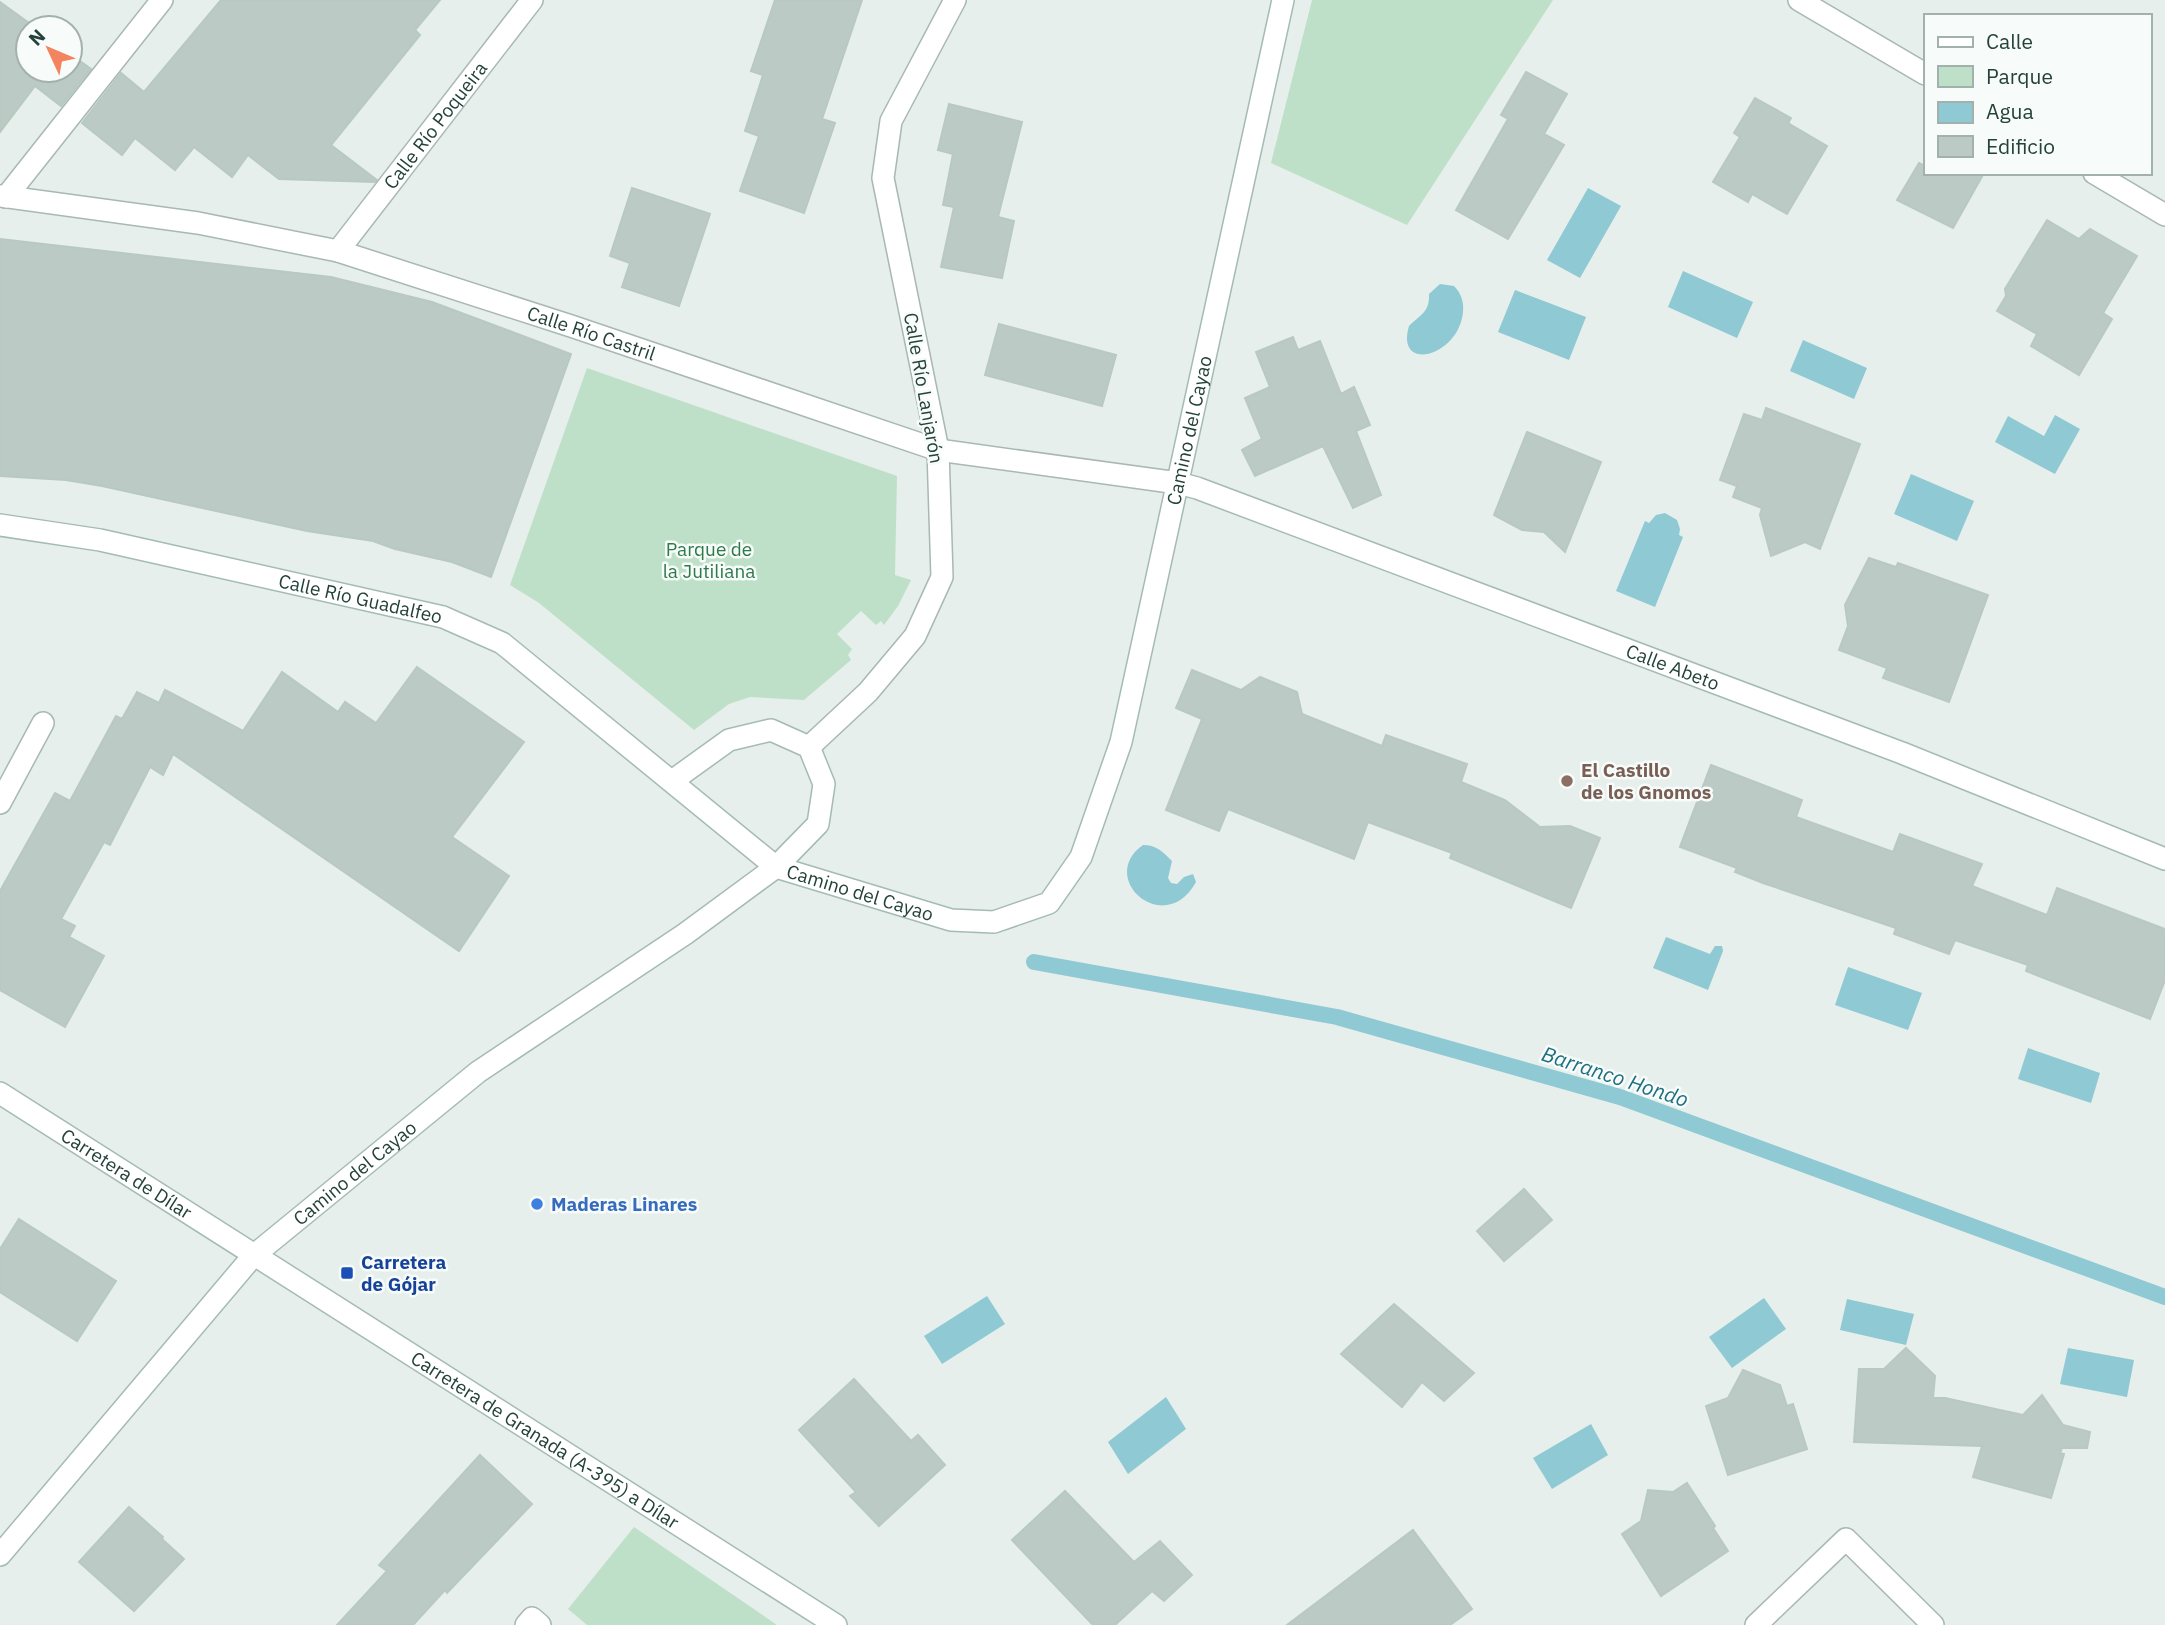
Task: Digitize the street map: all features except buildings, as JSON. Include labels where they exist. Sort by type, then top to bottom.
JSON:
[{"type":"street","points":[[3,196],[162,0]]},
{"type":"street","name":"Calle Río Poqueira","points":[[338,251],[532,0]]},
{"type":"street","name":"Calle Río Lanjarón","points":[[809,747],[868,692],[915,636],[942,577],[938,450],[883,177],[891,121],[955,0]]},
{"type":"street","name":"Camino del Cayao","points":[[0,1555],[253,1256],[478,1072],[685,934],[776,867],[951,920],[994,922],[1049,903],[1080,857],[1121,742],[1283,0]]},
{"type":"street","points":[[1799,0],[1924,73]]},
{"type":"street","points":[[2097,175],[2165,215]]},
{"type":"street","name":"Calle Río Castril","points":[[3,196],[198,223],[338,251],[571,326],[938,450],[1178,483]]},
{"type":"street","name":"Calle Abeto","points":[[1178,483],[1902,753],[2165,859]]},
{"type":"street","name":"Calle Río Guadalfeo","points":[[0,525],[100,540],[443,617],[502,643],[776,867]]},
{"type":"street","points":[[0,803],[43,723]]},
{"type":"street","points":[[672,781],[729,740],[771,730],[809,747],[824,785],[818,824],[776,867]]},
{"type":"street","name":"Carretera de Dílar","points":[[0,1093],[253,1256]]},
{"type":"street","name":"Carretera de Granada (A-395) a Dílar","points":[[253,1256],[836,1625]]},
{"type":"street","points":[[1756,1625],[1846,1539],[1933,1625]]},
{"type":"street","points":[[526,1625],[531,1618],[540,1625]]},
{"type":"green space","points":[[1312,0],[1553,0],[1407,225],[1271,163]]},
{"type":"green space","name":"Parque de la Jutiliana","points":[[587,368],[897,476],[895,575],[911,580],[898,606],[884,625],[881,621],[876,625],[861,611],[837,634],[852,649],[848,655],[851,660],[804,700],[750,697],[729,704],[694,730],[539,603],[510,585]]},
{"type":"green space","points":[[634,1527],[777,1625],[587,1625],[568,1609]]},
{"type":"water","points":[[1588,188],[1621,206],[1580,278],[1547,260]]},
{"type":"water","points":[[1683,271],[1753,302],[1737,338],[1668,307]]},
{"type":"water","points":[[1440,284],[1454,286],[1460,295],[1463,312],[1459,327],[1451,340],[1440,349],[1429,354],[1419,354],[1411,350],[1407,341],[1409,326],[1424,313],[1429,294]]},
{"type":"water","points":[[1515,290],[1586,317],[1569,360],[1498,332]]},
{"type":"water","points":[[1803,340],[1867,368],[1854,399],[1790,371]]},
{"type":"water","points":[[2055,415],[2080,429],[2055,474],[1995,442],[2008,416],[2044,436]]},
{"type":"water","points":[[1911,474],[1974,501],[1957,541],[1894,514]]},
{"type":"water","points":[[1665,513],[1677,520],[1679,535],[1683,537],[1655,607],[1616,591],[1645,521],[1649,523],[1656,515]]},
{"type":"water","points":[[1143,845],[1159,849],[1172,861],[1168,878],[1171,883],[1177,884],[1184,877],[1193,874],[1196,882],[1183,898],[1168,905],[1153,904],[1140,897],[1131,886],[1127,873],[1131,858]]},
{"type":"water","points":[[1666,937],[1710,954],[1715,946],[1722,946],[1723,951],[1708,990],[1653,968]]},
{"type":"water","points":[[1848,967],[1922,993],[1908,1030],[1835,1005]]},
{"type":"water","points":[[2028,1048],[2100,1073],[2091,1103],[2018,1079]]},
{"type":"water","points":[[987,1296],[1005,1324],[942,1364],[924,1336]]},
{"type":"water","points":[[1764,1298],[1786,1329],[1732,1368],[1709,1337]]},
{"type":"water","points":[[1847,1299],[1914,1314],[1906,1345],[1840,1330]]},
{"type":"water","points":[[2068,1348],[2134,1360],[2127,1397],[2060,1384]]},
{"type":"water","points":[[1166,1397],[1186,1429],[1128,1474],[1108,1442]]},
{"type":"water","points":[[1591,1424],[1608,1455],[1552,1489],[1533,1458]]},
{"type":"waterway","name":"Barranco Hondo","points":[[1034,962],[1337,1017],[1620,1097],[2165,1297]]},
{"type":"place","name":"El Castillo de los Gnomos","points":[[1567,781]]},
{"type":"place","name":"Maderas Linares","points":[[537,1204]]},
{"type":"place","name":"Carretera de Gójar","points":[[347,1273]]}]
